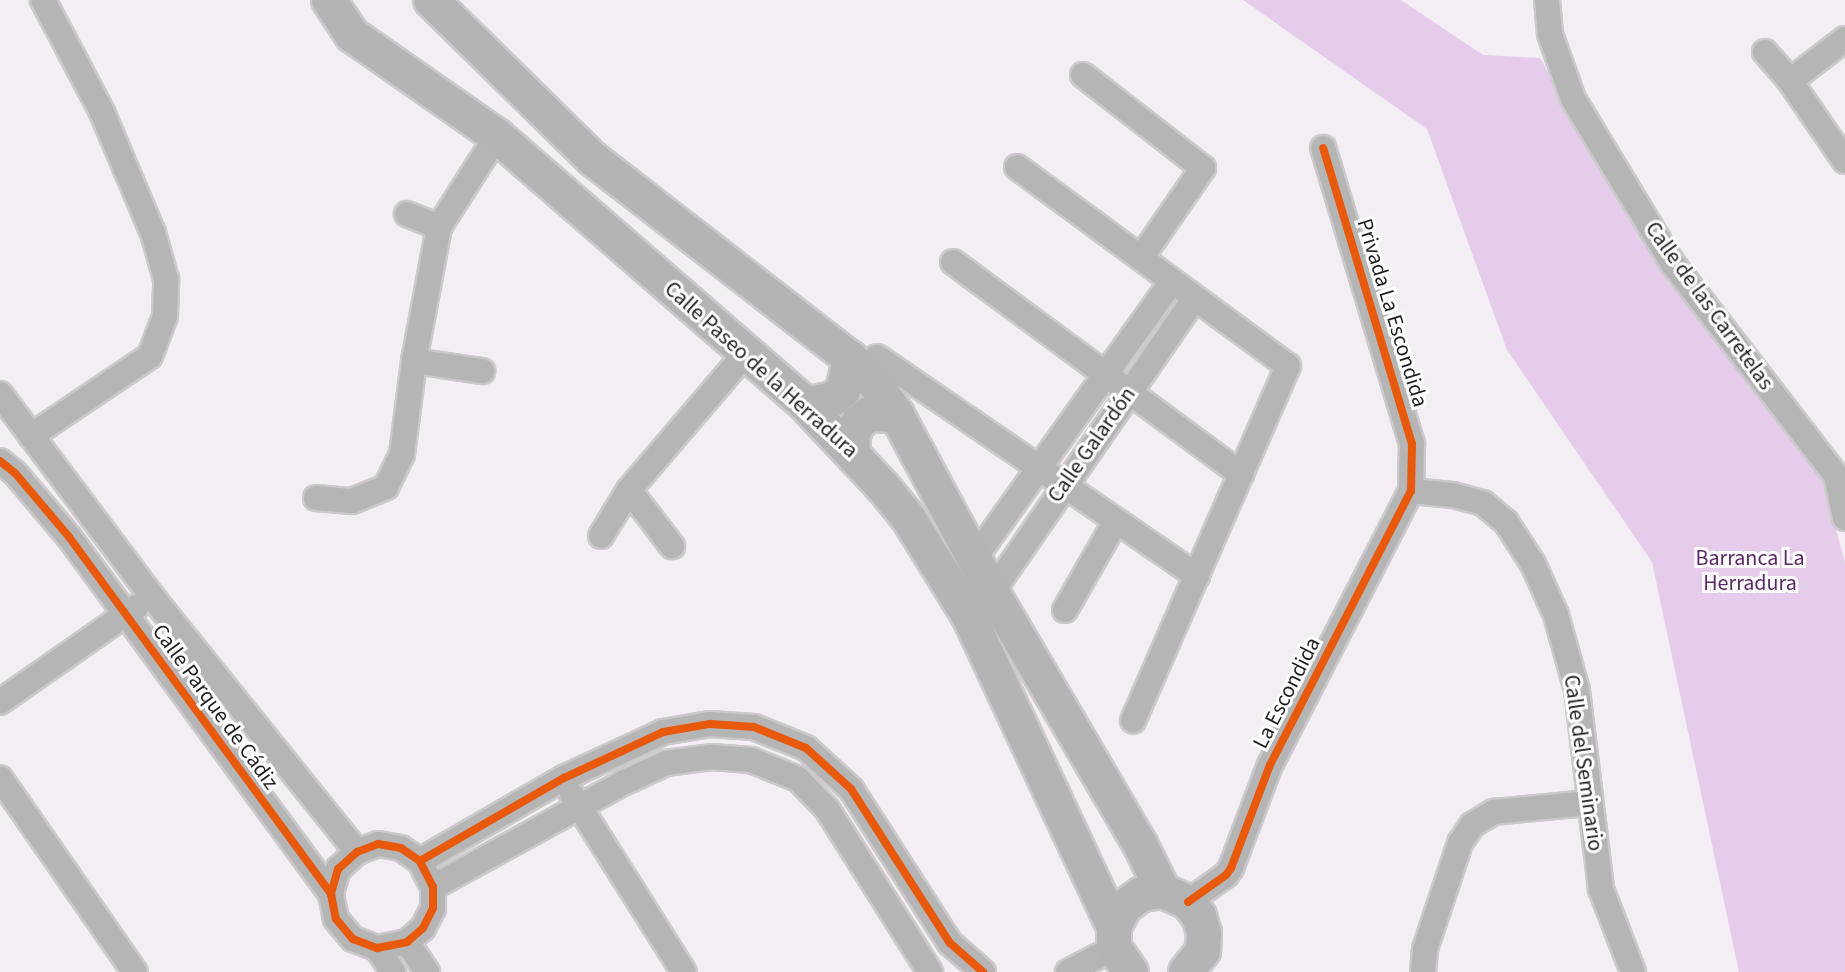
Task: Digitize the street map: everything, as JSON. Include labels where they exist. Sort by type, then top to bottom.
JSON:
[{"type":"main road","name":"Calle Paseo de la Herradura","points":[[329,0],[352,35],[497,136],[806,405],[852,452],[909,519],[969,616],[1120,949]]},
{"type":"main road","points":[[352,35],[356,0]]},
{"type":"main road","points":[[431,0],[593,159],[863,357],[992,592],[1140,844],[1175,896],[1199,916],[1204,933],[1203,951],[1192,970]]},
{"type":"main road","points":[[806,405],[833,399],[843,391],[863,357]]},
{"type":"main road","points":[[852,452],[853,434],[858,423],[869,414],[897,415]]},
{"type":"main road","points":[[1120,949],[1124,907],[1142,894],[1175,896]]},
{"type":"street","points":[[31,436],[150,356],[165,316],[166,279],[153,233],[102,112],[43,0]]},
{"type":"street","name":"Calle de las Carretelas","points":[[1547,0],[1550,34],[1573,99],[1665,251],[1840,474],[1845,518]]},
{"type":"street","points":[[1790,81],[1845,39]]},
{"type":"street","points":[[1765,52],[1790,81],[1845,161]]},
{"type":"street","points":[[1083,75],[1203,168],[1141,258]]},
{"type":"street","points":[[316,498],[352,501],[386,487],[402,454],[414,361],[439,227],[497,136]]},
{"type":"street","name":"Privada La Escondida","points":[[1323,148],[1412,444],[1411,491]]},
{"type":"street","points":[[1017,167],[1288,366],[1133,721]]},
{"type":"street","points":[[407,214],[439,227]]},
{"type":"street","points":[[953,262],[1241,474]]},
{"type":"street","name":"Calle Galardón","points":[[974,559],[1172,281]]},
{"type":"street","name":"Calle Galardón","points":[[992,592],[1195,298]]},
{"type":"street","points":[[601,536],[629,490],[746,353]]},
{"type":"street","points":[[863,357],[1040,468],[1197,576]]},
{"type":"street","points":[[414,361],[482,371]]},
{"type":"street","name":"Calle Parque de Cádiz","points":[[0,394],[153,598],[357,852]]},
{"type":"street","name":"Calle Parque de Cádiz","points":[[0,461],[15,473],[69,537],[331,894],[336,919],[353,939],[377,948],[393,972]]},
{"type":"street","points":[[629,490],[672,546]]},
{"type":"street","name":"Calle del Seminario","points":[[1411,491],[1453,495],[1483,503],[1506,522],[1533,564],[1556,615],[1577,690],[1588,803],[1601,889],[1633,972]]},
{"type":"street","name":"La Escondida","points":[[1175,896],[1226,875],[1231,868],[1270,765],[1411,491]]},
{"type":"street","points":[[1065,610],[1116,521]]},
{"type":"street","points":[[0,702],[124,614],[153,598]]},
{"type":"street","points":[[420,861],[564,778],[663,732],[710,724],[754,727],[806,748],[851,789],[950,943],[983,972]]},
{"type":"street","points":[[433,887],[578,807],[666,763],[711,757],[751,760],[798,779],[827,809],[930,972]]},
{"type":"street","points":[[0,778],[135,972]]},
{"type":"street","points":[[564,778],[578,807],[684,972]]},
{"type":"street","points":[[1423,972],[1425,949],[1460,843],[1472,825],[1494,812],[1588,803]]},
{"type":"street","points":[[331,894],[338,869],[357,852],[378,844],[401,848],[420,861],[433,887],[433,908],[423,928],[407,942],[377,948]]},
{"type":"street","points":[[407,942],[427,972]]},
{"type":"street","points":[[1068,972],[1120,949]]},
{"type":"green space","name":"Barranca La Herradura","points":[[1243,0],[1401,0],[1483,55],[1540,58],[1662,274],[1822,477],[1845,563],[1845,972],[1739,972],[1652,562],[1507,350],[1427,129]]},
{"type":"cycle path","points":[[1188,902],[1231,868],[1270,765],[1411,491],[1412,444],[1323,148]]},
{"type":"cycle path","points":[[0,461],[15,473],[69,537],[331,894],[336,919],[353,939],[377,948],[407,942],[423,928],[433,908],[433,887],[420,861],[401,848],[378,844],[357,852],[338,869],[331,894]]},
{"type":"cycle path","points":[[420,861],[564,778],[663,732],[710,724],[754,727],[806,748],[851,789],[950,943],[983,972]]}]
